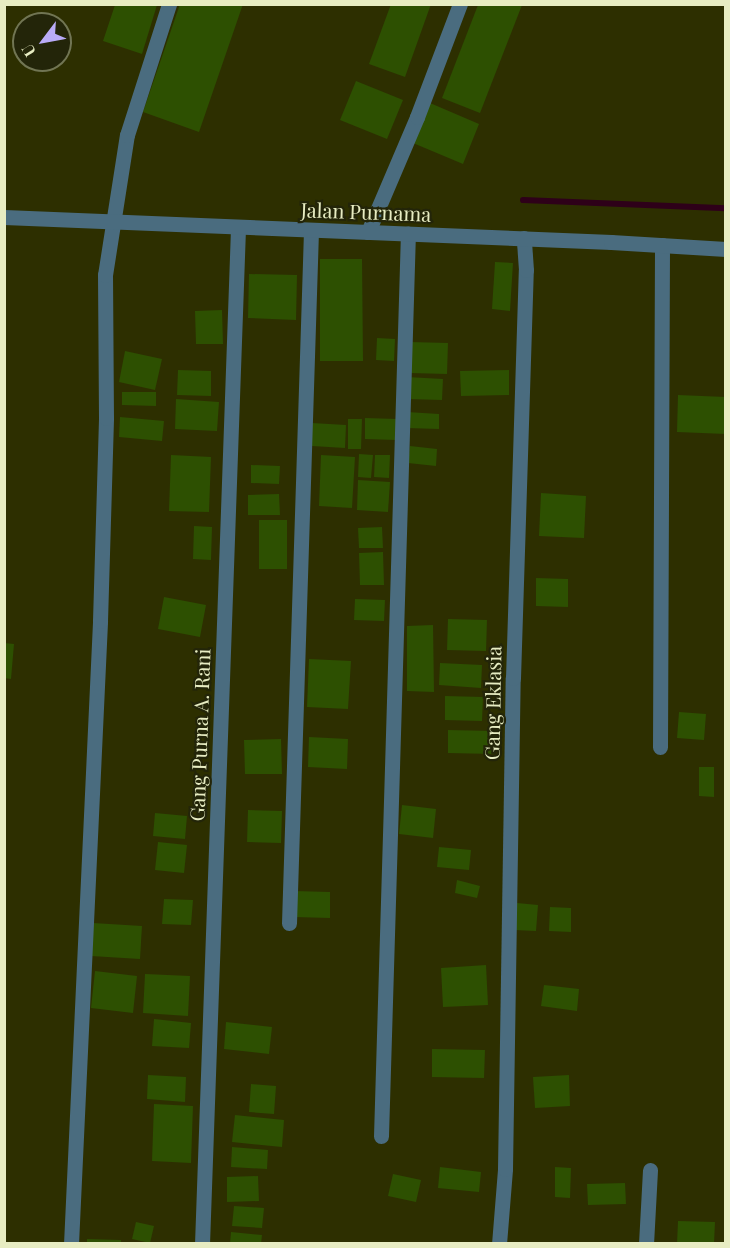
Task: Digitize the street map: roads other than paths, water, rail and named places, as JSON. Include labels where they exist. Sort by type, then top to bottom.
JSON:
[{"type":"street","points":[[71,1244],[100,621],[106,418],[105,275],[111,222],[127,135],[169,4]]},
{"type":"street","points":[[368,232],[417,117],[460,4]]},
{"type":"street","name":"Jalan Purnama","points":[[4,217],[524,238],[726,249]]},
{"type":"street","name":"Gang Purna A. Rani","points":[[202,1244],[238,228]]},
{"type":"street","points":[[289,922],[311,230]]},
{"type":"street","points":[[381,1136],[408,233]]},
{"type":"street","name":"Gang Eklasia","points":[[499,1244],[505,1169],[513,690],[526,270],[524,238]]},
{"type":"street","points":[[660,747],[662,245]]},
{"type":"street","points":[[646,1244],[650,1170]]},
{"type":"waterway","points":[[523,200],[726,208]]}]
